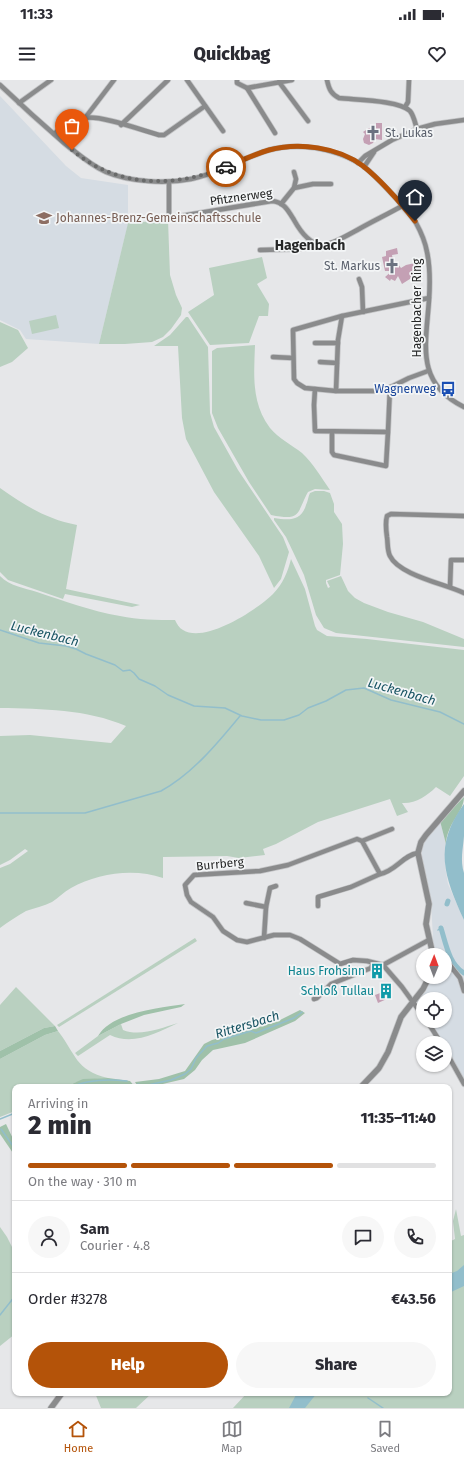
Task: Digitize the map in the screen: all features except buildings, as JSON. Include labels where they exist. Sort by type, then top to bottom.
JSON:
[{"type":"street","points":[[19,103],[51,80]]},
{"type":"street","points":[[85,118],[114,80]]},
{"type":"street","points":[[121,125],[168,80]]},
{"type":"street","points":[[187,80],[223,131]]},
{"type":"street","points":[[247,88],[292,80]]},
{"type":"street","points":[[327,80],[331,92],[339,98],[395,104],[405,107],[412,114],[417,129]]},
{"type":"street","points":[[405,107],[408,102],[409,80]]},
{"type":"street","points":[[236,81],[247,88],[275,133]]},
{"type":"street","points":[[279,82],[308,120]]},
{"type":"street","name":"Hagenbacher Ring","points":[[0,85],[79,156],[107,172],[146,181],[169,182],[191,179],[209,174],[269,150],[285,148],[322,149],[358,163],[364,167],[415,221],[424,238],[428,256],[429,298],[425,339],[428,371],[438,388],[446,396],[464,407]]},
{"type":"street","points":[[54,134],[60,128],[85,118],[96,119],[164,135],[205,106]]},
{"type":"street","points":[[358,163],[365,156],[392,140],[417,129],[435,124],[464,120]]},
{"type":"street","points":[[364,167],[374,152]]},
{"type":"street","points":[[294,172],[296,179],[294,188],[313,184],[331,184]]},
{"type":"street","name":"Pfitznerweg","points":[[169,182],[169,218],[272,201],[280,203],[294,188]]},
{"type":"street","points":[[280,203],[287,209],[301,233],[310,241],[318,244],[327,244],[340,240],[402,206]]},
{"type":"street","points":[[260,250],[300,249],[310,241]]},
{"type":"street","points":[[359,278],[362,287],[363,312]]},
{"type":"street","points":[[428,371],[409,378],[383,391],[336,391],[305,388],[294,379],[293,330],[342,316],[429,298]]},
{"type":"street","points":[[336,391],[338,344],[342,316]]},
{"type":"street","points":[[315,343],[338,344]]},
{"type":"street","points":[[273,357],[293,358]]},
{"type":"street","points":[[320,362],[337,363]]},
{"type":"street","points":[[332,432],[332,452],[334,455],[386,466],[390,387]]},
{"type":"street","points":[[315,389],[315,431],[388,432]]},
{"type":"street","points":[[464,516],[391,514],[387,516],[386,524],[389,552],[394,562],[425,579],[464,592]]},
{"type":"street","points":[[450,587],[451,560],[464,560]]},
{"type":"street","points":[[432,948],[426,924],[429,904],[418,853],[421,842],[426,835],[464,791]]},
{"type":"street","name":"Burrberg","points":[[373,963],[367,960],[353,960],[340,964],[293,936],[286,934],[274,935],[246,942],[237,940],[223,931],[214,917],[192,902],[187,895],[185,885],[194,875],[260,870],[288,865],[357,839],[362,841],[392,829]]},
{"type":"street","points":[[362,841],[380,874]]},
{"type":"street","points":[[318,906],[318,898],[351,887],[380,874],[388,873],[409,856],[418,853]]},
{"type":"street","points":[[264,938],[266,907],[270,888],[276,886]]},
{"type":"street","points":[[246,903],[266,907]]},
{"type":"street","points":[[383,965],[429,940]]},
{"type":"street","points":[[314,999],[317,998],[331,984],[371,968],[373,963],[383,965],[416,1006]]},
{"type":"street","points":[[452,968],[460,978],[464,991]]},
{"type":"street","points":[[364,1084],[379,1068],[388,1052],[402,1017],[426,984]]},
{"type":"street","points":[[452,1063],[464,1084]]},
{"type":"street","points":[[51,1408],[60,1396]]},
{"type":"shaded area","points":[[0,96],[66,166],[81,178],[128,185],[128,224],[99,344],[26,339],[20,330],[0,320]]},
{"type":"shaded area","points":[[440,821],[446,844],[445,866],[448,884],[464,920],[464,1081],[452,1057],[452,1036],[438,1036],[433,1028],[452,1028],[452,992],[425,992],[428,984],[452,984],[452,948],[434,948],[431,904],[421,853],[423,841]]},
{"type":"green space","points":[[168,220],[170,275],[182,308],[181,315],[163,337],[152,342],[99,344],[128,223]]},
{"type":"green space","points":[[262,257],[267,278],[257,284],[269,304],[268,316],[259,316],[249,343],[210,345],[188,312],[214,295],[209,268]]},
{"type":"green space","points":[[56,315],[59,328],[32,334],[29,321]]},
{"type":"green space","points":[[186,317],[188,317],[208,347],[210,413],[214,427],[238,470],[283,537],[289,552],[281,579],[274,588],[259,556],[214,492],[186,439],[182,418],[178,346],[154,346],[170,335]]},
{"type":"green space","points":[[0,322],[18,330],[28,348],[12,362],[0,367]]},
{"type":"green space","points":[[255,345],[255,388],[260,409],[264,418],[273,432],[306,457],[317,470],[330,490],[315,489],[308,492],[299,511],[293,516],[281,517],[271,515],[249,482],[218,428],[212,413],[212,351],[217,348]]},
{"type":"green space","points":[[0,488],[37,511],[56,519],[77,525],[66,589],[140,605],[132,607],[65,594],[63,599],[8,580],[0,572]]},
{"type":"green space","points":[[315,491],[330,493],[334,504],[334,512],[342,524],[343,544],[340,575],[326,580],[328,588],[330,587],[327,581],[341,576],[348,591],[355,598],[364,603],[388,612],[423,622],[464,639],[464,647],[336,633],[324,628],[316,615],[304,575],[286,537],[274,520],[274,518],[293,519],[297,517],[304,511],[310,493]]},
{"type":"green space","points":[[291,559],[305,589],[315,626],[317,630],[327,636],[464,650],[464,776],[450,796],[436,787],[420,799],[402,803],[408,812],[397,816],[390,799],[318,822],[276,844],[263,849],[265,855],[239,858],[227,856],[163,857],[163,878],[140,873],[128,873],[93,879],[71,888],[46,905],[26,911],[0,928],[0,868],[10,864],[28,851],[25,849],[0,865],[0,736],[30,735],[111,743],[126,726],[111,720],[80,713],[0,708],[0,576],[17,586],[78,606],[109,614],[154,620],[175,620],[178,626],[183,630],[193,633],[217,629],[244,616],[256,608],[277,590],[287,573]]},
{"type":"green space","points":[[464,797],[461,808],[449,830],[446,844],[440,821]]},
{"type":"green space","points":[[195,938],[197,941],[59,1027],[57,1025]]},
{"type":"green space","points":[[16,987],[55,1026],[44,1028],[0,1051],[0,1005]]},
{"type":"green space","points":[[185,1004],[181,1007],[144,1015],[121,1024],[98,1036],[114,1021],[125,1016],[137,1012]]},
{"type":"green space","points":[[300,1010],[305,1013],[295,1021],[245,1043],[213,1050],[202,1060],[195,1070],[184,1079],[163,1084],[136,1084],[135,1082],[159,1079],[185,1071],[204,1044],[212,1040],[280,1020]]},
{"type":"green space","points":[[178,1023],[162,1031],[136,1039],[119,1038],[110,1035],[78,1056],[75,1053],[98,1036],[121,1024],[123,1030],[136,1033],[150,1031]]},
{"type":"green space","points":[[55,1026],[58,1031],[45,1035],[0,1059],[0,1051],[44,1028]]},
{"type":"green space","points":[[58,1031],[82,1066],[97,1075],[108,1078],[91,1079],[72,1084],[12,1084],[12,1112],[0,1117],[0,1059],[45,1035]]},
{"type":"green space","points":[[108,1078],[130,1081],[132,1084],[72,1084],[83,1079]]},
{"type":"green space","points":[[6,1124],[12,1137],[12,1152],[0,1134],[0,1127]]},
{"type":"green space","points":[[456,1209],[461,1236],[464,1235],[464,1408],[233,1408],[244,1396],[452,1396],[452,1240],[455,1239],[453,1221]]},
{"type":"green space","points":[[0,1227],[12,1247],[12,1336],[0,1346]]},
{"type":"green space","points":[[96,1396],[149,1396],[136,1408],[101,1408]]},
{"type":"water","points":[[464,804],[462,859],[464,873],[464,920],[451,889],[447,875],[445,848],[448,834],[454,819]]},
{"type":"water","points":[[464,1265],[464,1286],[452,1292],[452,1273]]},
{"type":"water","points":[[295,1396],[315,1396],[305,1408],[289,1408]]},
{"type":"waterway","name":"Luckenbach","points":[[0,630],[39,643],[66,646],[76,649],[115,665],[123,671],[130,670],[139,679],[155,686],[168,695],[194,706],[225,708],[242,716],[261,720],[284,720],[299,715],[308,708],[326,701],[346,690],[364,688],[391,700],[440,712],[464,724]]},
{"type":"waterway","points":[[0,813],[85,813],[161,791],[183,776],[204,758],[240,716]]},
{"type":"waterway","points":[[441,928],[451,959],[464,973]]},
{"type":"waterway","name":"Rittersbach","points":[[152,1084],[171,1080],[185,1074],[191,1069],[196,1058],[207,1046],[251,1031],[256,1033],[294,1018],[302,1012]]},
{"type":"waterway","name":"Rittersbach","points":[[78,1084],[99,1080],[127,1081]]},
{"type":"waterway","name":"Rittersbach","points":[[0,1119],[12,1114]]},
{"type":"waterway","points":[[1,1129],[12,1145]]},
{"type":"waterway","points":[[0,1315],[12,1300]]},
{"type":"waterway","points":[[368,1398],[383,1408]]},
{"type":"way so far","points":[[72,150],[96,167],[107,172],[146,181],[169,182],[191,179],[226,167]]},
{"type":"place","name":"St. Lukas","points":[[373,133]]},
{"type":"place","name":"Johannes-Brenz-Gemeinschaftsschule","points":[[44,218]]},
{"type":"place","name":"St. Markus","points":[[392,266]]},
{"type":"place","name":"Wagnerweg","points":[[448,389]]},
{"type":"place","name":"Haus Frohsinn","points":[[377,971]]},
{"type":"place","name":"Schloß Tullau","points":[[386,991]]},
{"type":"district","name":"Hagenbach","points":[[310,245]]},
{"type":"route","points":[[226,167],[269,150],[302,147],[322,149],[347,158],[364,167],[415,221]]}]
